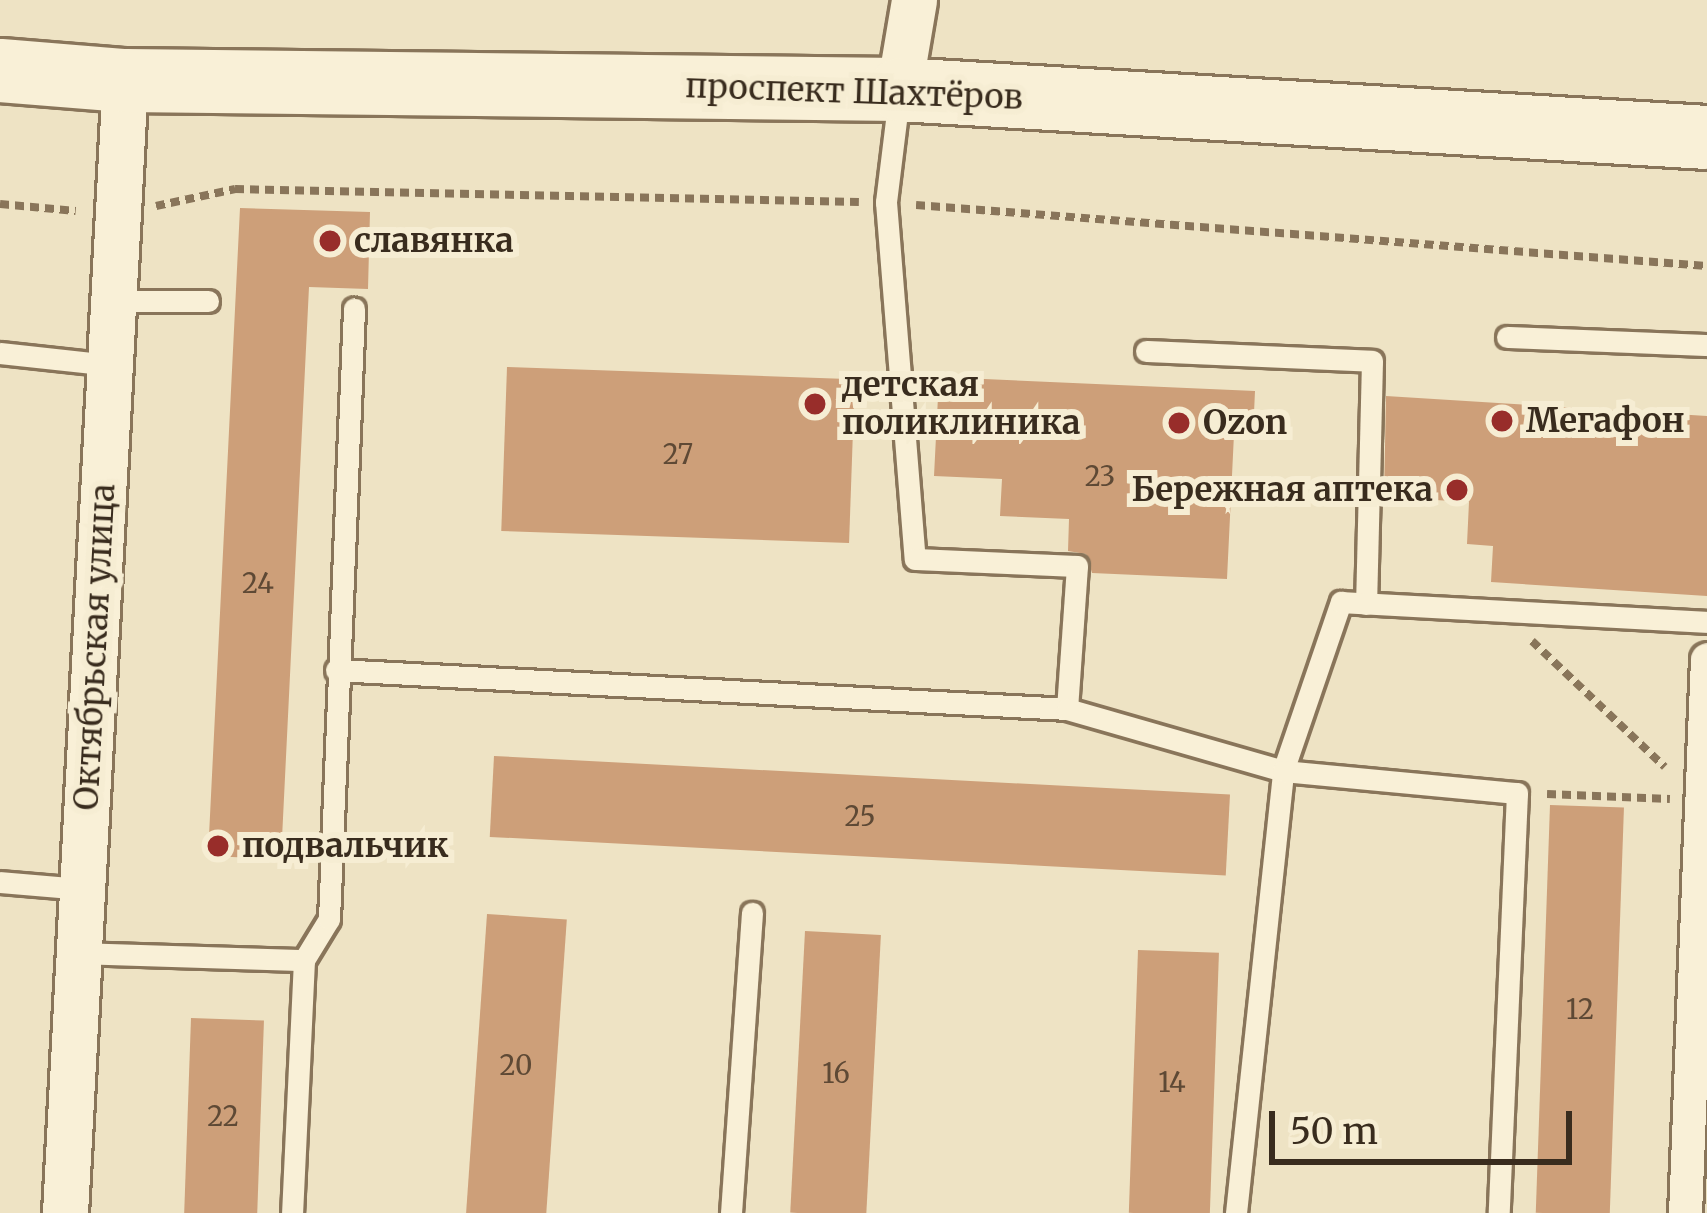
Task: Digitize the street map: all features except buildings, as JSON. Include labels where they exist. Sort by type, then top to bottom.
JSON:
[{"type":"main road","name":"проспект Шахтёров","points":[[0,70],[125,80],[899,89],[1707,137]]},
{"type":"street","points":[[899,89],[914,0]]},
{"type":"street","name":"Октябрьская улица","points":[[65,1213],[125,80]]},
{"type":"street","points":[[1685,1213],[1707,659]]},
{"type":"lane","points":[[899,89],[886,202],[915,559],[1076,566],[1066,709]]},
{"type":"lane","points":[[113,301],[208,301]]},
{"type":"lane","points":[[292,1213],[304,960],[329,919],[354,309]]},
{"type":"lane","points":[[1507,337],[1707,345]]},
{"type":"lane","points":[[1146,351],[1372,361],[1366,604]]},
{"type":"lane","points":[[0,353],[110,365]]},
{"type":"lane","points":[[1236,1213],[1282,771],[1341,602],[1707,622]]},
{"type":"lane","points":[[336,670],[1066,709],[1282,771],[1517,793],[1499,1213]]},
{"type":"lane","points":[[0,882],[82,889]]},
{"type":"lane","points":[[731,1213],[752,913]]},
{"type":"lane","points":[[79,953],[304,960]]},
{"type":"path","points":[[1501,611],[1702,800]]},
{"type":"path","points":[[1517,793],[1702,800]]},
{"type":"place","name":"славянка","points":[[330,241]]},
{"type":"place","name":"детская поликлиника","points":[[815,404]]},
{"type":"place","name":"Мегафон","points":[[1502,421]]},
{"type":"place","name":"Ozon","points":[[1179,423]]},
{"type":"place","name":"Бережная аптека","points":[[1457,490]]},
{"type":"place","name":"подвальчик","points":[[218,846]]}]
